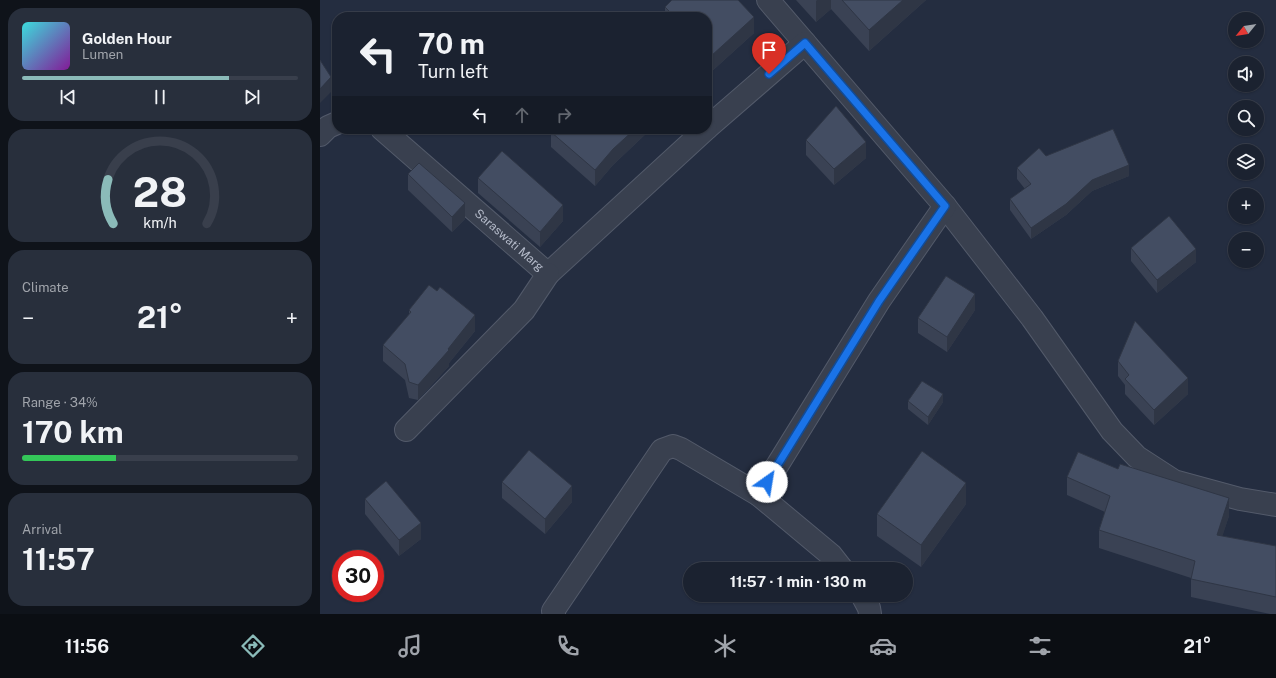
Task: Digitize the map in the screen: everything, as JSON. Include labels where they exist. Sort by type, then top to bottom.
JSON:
[{"type":"street","points":[[768,0],[945,206],[1032,318],[1112,431],[1137,457],[1174,481],[1240,499],[1276,505]]},
{"type":"street","name":"Saraswati Marg","points":[[712,125],[805,43]]},
{"type":"street","points":[[320,135],[332,125]]},
{"type":"street","name":"Saraswati Marg","points":[[388,134],[548,274],[702,134]]},
{"type":"street","points":[[759,495],[879,301],[945,206]]},
{"type":"street","points":[[406,430],[524,310],[548,274]]},
{"type":"street","points":[[554,614],[553,611],[662,450],[673,446],[681,449],[759,495],[831,555],[836,562]]},
{"type":"street","points":[[866,602],[870,614]]},
{"type":"building","points":[[672,0],[738,0],[754,17],[712,55],[712,12],[670,12],[665,7]]},
{"type":"building","points":[[842,0],[903,0],[869,30]]},
{"type":"building","points":[[320,60],[331,77],[320,89]]},
{"type":"building","points":[[836,106],[866,142],[834,169],[806,140]]},
{"type":"building","points":[[1113,129],[1129,165],[1092,180],[1066,204],[1031,228],[1010,199],[1031,184],[1017,168],[1039,148],[1046,156]]},
{"type":"building","points":[[553,134],[630,134],[613,149],[595,170]]},
{"type":"building","points":[[502,151],[563,205],[540,232],[478,178]]},
{"type":"building","points":[[419,163],[465,203],[452,217],[408,174]]},
{"type":"building","points":[[1169,216],[1196,249],[1157,280],[1131,248]]},
{"type":"building","points":[[946,276],[975,294],[947,337],[918,318]]},
{"type":"building","points":[[429,285],[437,291],[440,287],[475,315],[448,349],[449,350],[418,385],[409,382],[405,364],[383,345],[411,312],[409,310]]},
{"type":"building","points":[[1135,321],[1188,378],[1154,410],[1125,379],[1129,375],[1118,361]]},
{"type":"building","points":[[922,381],[943,394],[928,417],[908,401]]},
{"type":"building","points":[[529,450],[572,486],[545,519],[502,482]]},
{"type":"building","points":[[922,451],[966,483],[921,545],[877,514]]},
{"type":"building","points":[[1078,452],[1118,469],[1120,464],[1229,498],[1217,535],[1276,546],[1276,597],[1191,579],[1195,561],[1099,530],[1110,496],[1067,477]]},
{"type":"building","points":[[386,481],[421,523],[399,540],[365,499]]},
{"type":"route","points":[[767,482],[879,301],[945,206],[841,83],[805,43],[769,74]]}]
